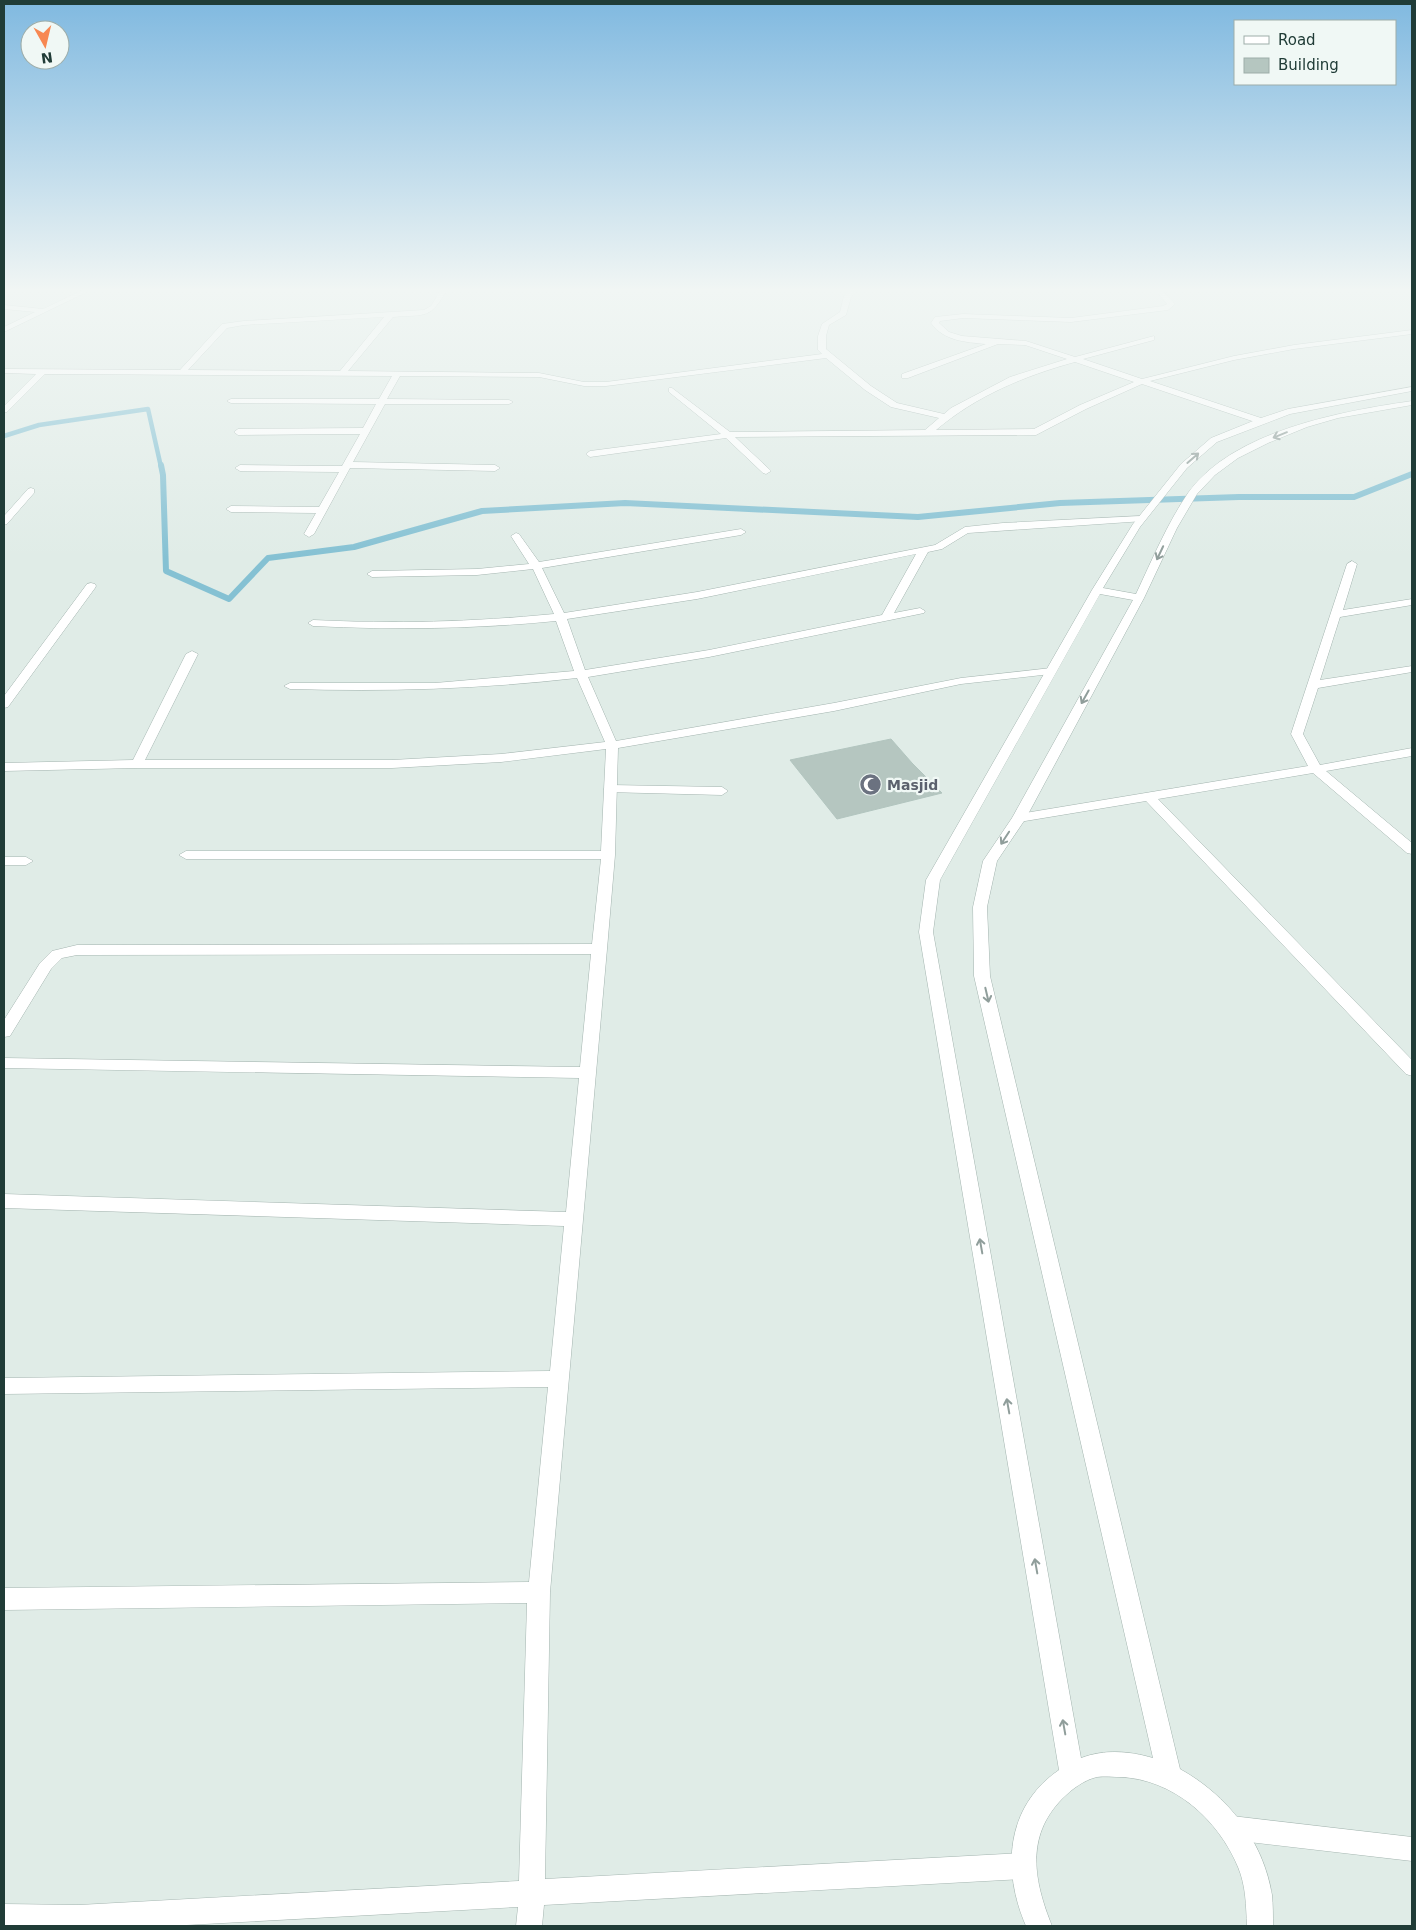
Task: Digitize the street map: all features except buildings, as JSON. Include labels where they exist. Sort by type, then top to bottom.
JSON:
[{"type":"street","points":[[4,410],[35,378]]},
{"type":"street","points":[[309,534],[395,378]]},
{"type":"street","points":[[554,378],[584,384],[606,384],[651,378]]},
{"type":"street","points":[[856,378],[894,405],[945,417]]},
{"type":"street","points":[[927,433],[954,410],[1016,378]]},
{"type":"street","points":[[1133,378],[1261,421]]},
{"type":"street","points":[[590,454],[728,435],[1036,432],[1083,407],[1142,381],[1154,378]]},
{"type":"street","points":[[1072,1775],[926,932],[933,880],[1096,590],[1144,516],[1184,466],[1214,440],[1261,421],[1288,412],[1412,389]]},
{"type":"street","points":[[672,390],[728,435],[766,471]]},
{"type":"street","points":[[231,401],[509,402]]},
{"type":"street","points":[[1170,1776],[982,976],[980,906],[990,861],[1019,818],[1139,598],[1183,510],[1193,494],[1212,473],[1235,456],[1264,441],[1304,425],[1337,416],[1412,403]]},
{"type":"street","points":[[238,432],[365,432]]},
{"type":"street","points":[[240,468],[495,468]]},
{"type":"street","points":[[4,522],[31,490]]},
{"type":"street","points":[[231,508],[322,510]]},
{"type":"street","points":[[313,623],[382,627],[476,624],[560,616],[670,600],[924,550],[938,547],[965,530],[1144,516]]},
{"type":"street","points":[[372,574],[477,572],[536,566],[741,532]]},
{"type":"street","points":[[516,536],[536,566],[560,616],[612,745],[608,855],[600,949],[539,1592],[532,1894],[529,1926]]},
{"type":"street","points":[[886,618],[924,550]]},
{"type":"street","points":[[1352,564],[1297,734],[1316,769],[1412,849]]},
{"type":"street","points":[[4,704],[91,586]]},
{"type":"street","points":[[1096,590],[1139,598]]},
{"type":"street","points":[[1336,614],[1412,602]]},
{"type":"street","points":[[290,686],[363,689],[439,686],[582,674],[677,659],[920,612]]},
{"type":"street","points":[[136,764],[192,654]]},
{"type":"street","points":[[1312,685],[1412,669]]},
{"type":"street","points":[[4,767],[136,764],[392,764],[501,758],[612,745],[834,707],[961,681],[1051,671]]},
{"type":"street","points":[[1019,818],[1412,752]]},
{"type":"street","points":[[1148,796],[1412,1070]]},
{"type":"street","points":[[186,855],[608,855]]},
{"type":"street","points":[[4,861],[26,861]]},
{"type":"street","points":[[4,1032],[45,966],[57,954],[76,950],[600,949]]},
{"type":"street","points":[[4,1063],[588,1073]]},
{"type":"street","points":[[4,1201],[574,1219]]},
{"type":"street","points":[[4,1386],[559,1379]]},
{"type":"street","points":[[4,1599],[539,1592]]},
{"type":"street","points":[[1039,1926],[1030,1908],[1022,1866],[1028,1828],[1045,1796],[1072,1775],[1102,1764],[1135,1765],[1170,1776],[1204,1797],[1232,1828],[1252,1866],[1262,1907],[1260,1926]]},
{"type":"street","points":[[4,1917],[78,1922],[1022,1866]]},
{"type":"lane","points":[[610,789],[722,791]]},
{"type":"lane","points":[[1232,1828],[1412,1850]]},
{"type":"waterway","points":[[4,436],[39,425],[148,409],[161,467]]},
{"type":"waterway","points":[[161,465],[163,475],[166,571],[229,599],[268,558],[354,547],[482,511],[625,503],[918,517],[1060,503],[1239,497],[1354,497],[1412,474]]},
{"type":"place","name":"Masjid","points":[[871,785]]}]
